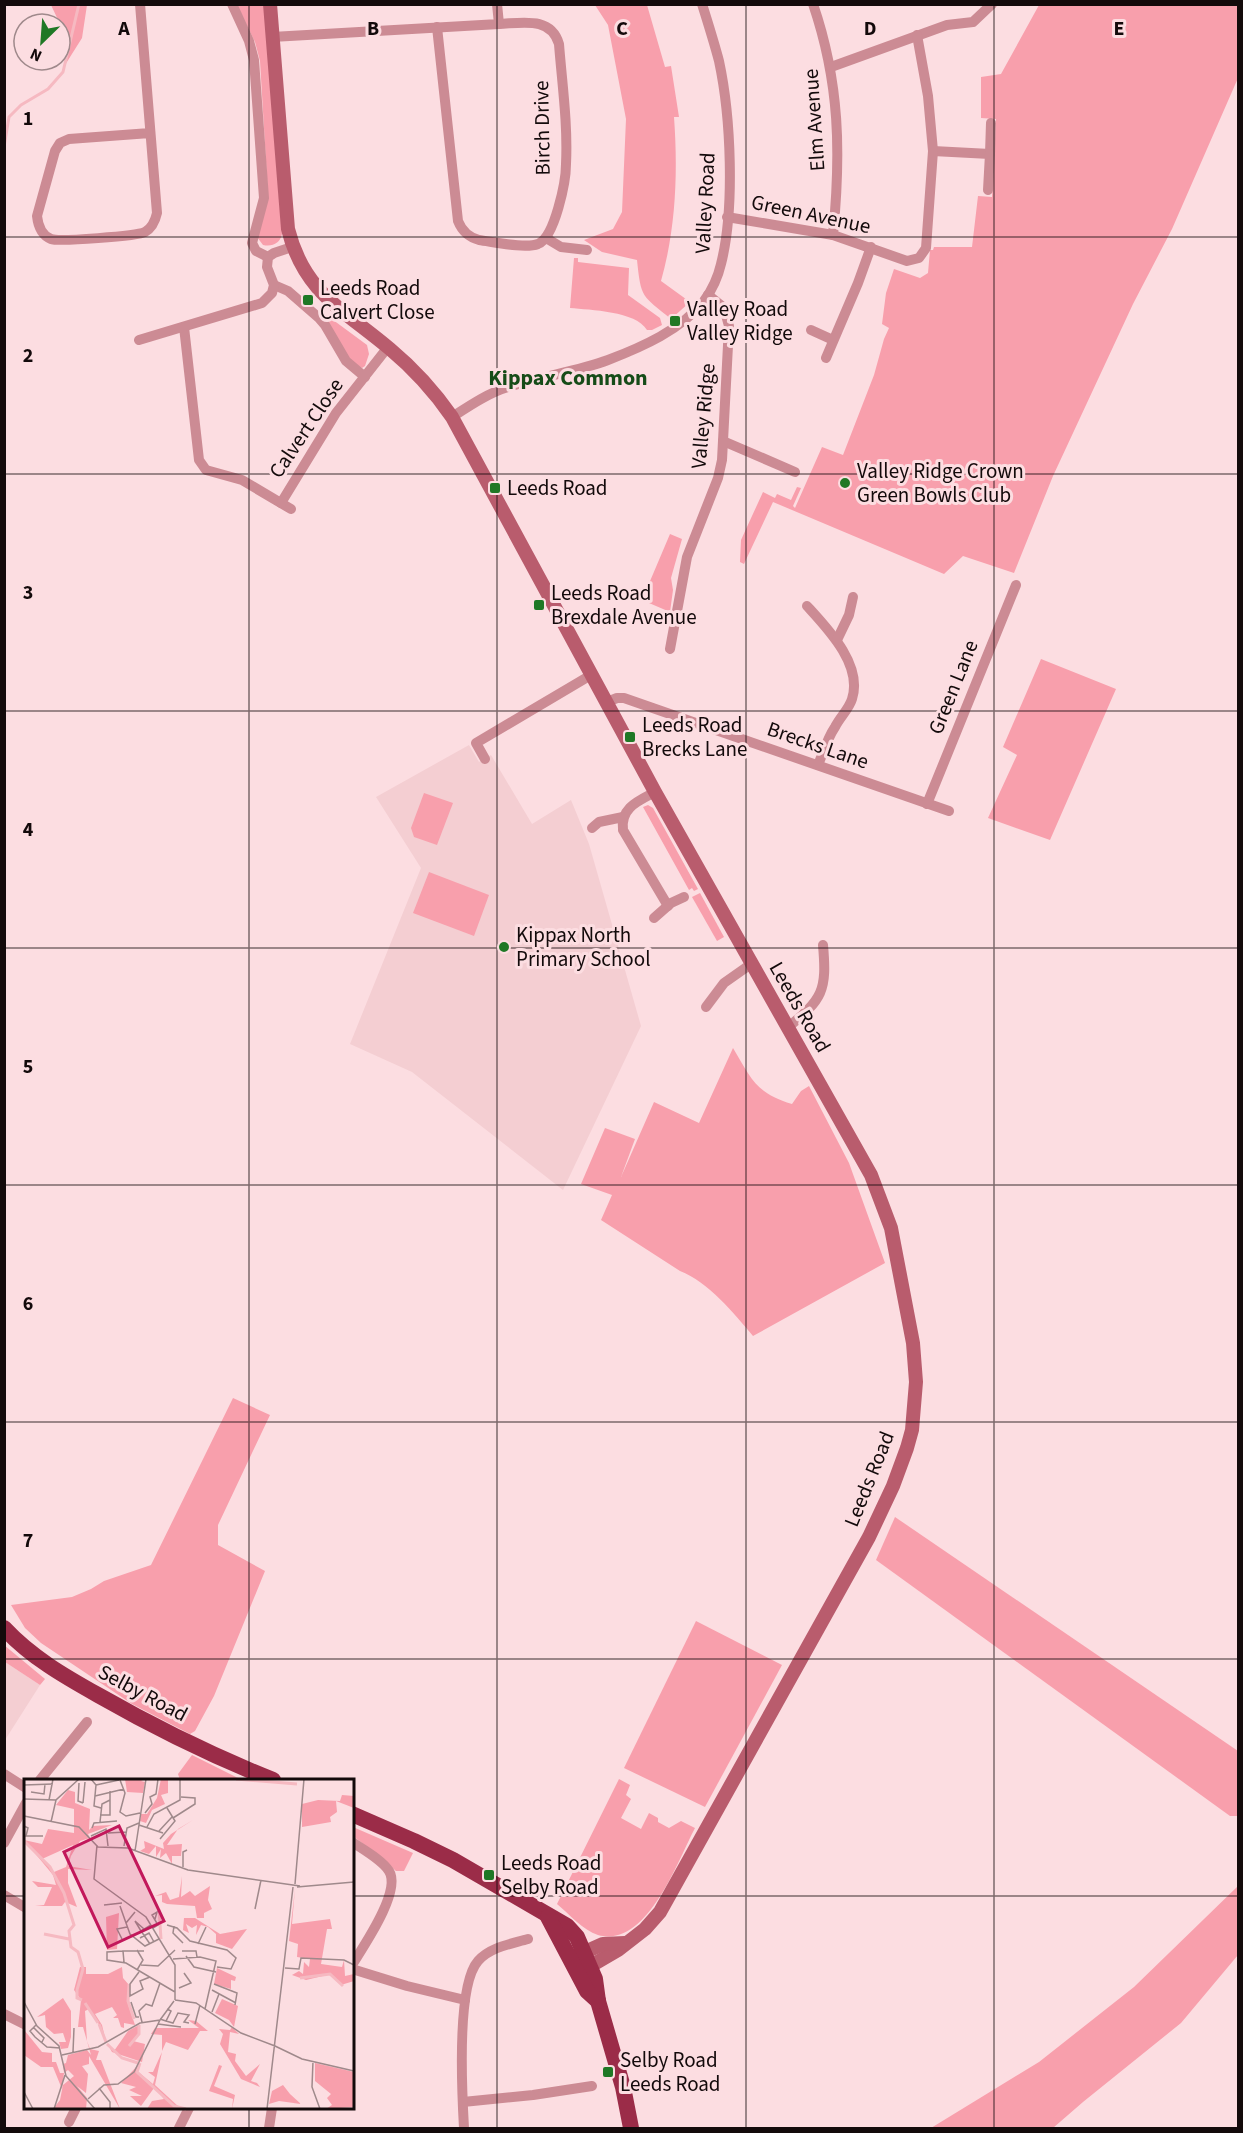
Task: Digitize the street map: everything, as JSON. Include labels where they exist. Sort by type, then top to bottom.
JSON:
[{"type":"highway","name":"Selby Road","points":[[4,1628],[38,1658],[102,1698],[196,1746],[271,1779]]},
{"type":"highway","points":[[354,1815],[453,1860],[567,1926],[573,1932],[577,1937],[587,1991],[598,2001],[620,2076],[632,2128]]},
{"type":"main road","name":"Leeds Road","points":[[270,4],[283,187],[292,247],[304,270],[325,297],[388,347],[429,386],[452,417],[655,792],[871,1175],[891,1228],[916,1363],[912,1430],[901,1467],[869,1537],[669,1896],[645,1929],[626,1943],[609,1943],[581,1963]]},
{"type":"street","points":[[140,4],[157,213],[152,226],[140,234],[58,240],[45,235],[37,216],[55,152],[60,143],[69,139],[150,133]]},
{"type":"street","points":[[232,4],[249,41],[254,60],[264,198],[252,243],[256,251],[268,257]]},
{"type":"street","points":[[272,37],[499,24],[497,4]]},
{"type":"street","name":"Elm Avenue","points":[[813,4],[831,67],[838,157],[833,235]]},
{"type":"street","points":[[831,67],[947,25],[973,22],[992,4]]},
{"type":"street","name":"Valley Road","points":[[452,417],[506,387],[608,360],[654,339],[684,321],[708,295],[722,263],[727,217],[729,158],[719,61],[703,5]]},
{"type":"street","name":"Birch Drive","points":[[499,24],[541,23],[553,31],[559,44],[566,164],[552,227],[546,238]]},
{"type":"street","points":[[436,27],[461,228],[472,238],[489,241],[530,246],[546,238],[561,247],[587,250]]},
{"type":"street","points":[[917,35],[928,96],[933,152],[990,154]]},
{"type":"street","points":[[988,190],[991,123]]},
{"type":"street","name":"Green Avenue","points":[[727,217],[833,235],[871,246],[907,261],[919,258],[926,248],[933,152]]},
{"type":"street","points":[[826,358],[871,246]]},
{"type":"street","points":[[268,257],[292,247]]},
{"type":"street","points":[[139,340],[255,306],[267,298],[274,285],[267,267],[268,257]]},
{"type":"street","name":"Calvert Close","points":[[274,285],[288,291],[319,318],[346,361],[365,377]]},
{"type":"street","name":"Valley Ridge","points":[[670,649],[685,566],[718,478],[722,460],[729,326],[724,308],[708,295]]},
{"type":"street","name":"Calvert Close","points":[[184,327],[202,466],[211,472],[242,480],[291,509]]},
{"type":"street","points":[[812,330],[833,340]]},
{"type":"street","name":"Calvert Close","points":[[280,502],[336,413],[388,347]]},
{"type":"street","points":[[723,441],[795,472]]},
{"type":"street","name":"Green Lane","points":[[927,804],[1016,585]]},
{"type":"street","points":[[837,640],[849,615],[853,597]]},
{"type":"street","points":[[807,606],[837,640],[852,671],[854,689],[849,706],[832,732],[818,765]]},
{"type":"street","points":[[485,759],[476,743],[591,675]]},
{"type":"street","name":"Brecks Lane","points":[[607,702],[616,698],[624,699],[949,812]]},
{"type":"street","points":[[655,792],[630,806],[623,817],[623,830],[668,906]]},
{"type":"street","points":[[592,828],[599,822],[623,817]]},
{"type":"street","points":[[654,918],[668,906],[684,897]]},
{"type":"street","points":[[788,1028],[813,1006],[822,991],[825,974],[823,945]]},
{"type":"street","name":"Leeds Road","points":[[706,1007],[724,983],[751,964]]},
{"type":"street","points":[[41,1779],[87,1722]]},
{"type":"street","points":[[4,1774],[24,1787]]},
{"type":"street","points":[[4,1843],[24,1807]]},
{"type":"street","points":[[354,1844],[388,1870],[392,1881],[382,1913],[354,1963]]},
{"type":"street","points":[[4,1895],[24,1907]]},
{"type":"street","points":[[464,2128],[465,2000],[470,1974],[478,1960],[491,1950],[528,1940]]},
{"type":"street","points":[[354,1968],[407,1986],[465,2000]]},
{"type":"street","points":[[6,2016],[24,2024]]},
{"type":"street","points":[[463,2102],[592,2086]]},
{"type":"street","points":[[69,2122],[76,2109]]},
{"type":"street","points":[[178,2128],[188,2109]]},
{"type":"street","points":[[269,2128],[272,2109]]},
{"type":"shaded area","points":[[51,5],[87,5],[82,38],[72,54],[72,12],[54,12]]},
{"type":"shaded area","points":[[237,5],[264,5],[282,234],[278,242],[273,245],[263,245],[257,237],[268,195],[260,61],[255,42]]},
{"type":"shaded area","points":[[595,5],[647,5],[665,67],[671,66],[679,117],[674,117],[676,179],[673,220],[661,281],[690,302],[671,319],[645,295],[640,282],[637,260],[602,252],[584,240],[613,229],[622,212],[626,119],[608,25]]},
{"type":"shaded area","points":[[1039,5],[1238,5],[1238,78],[1172,229],[1133,304],[1053,476],[1014,573],[963,556],[944,574],[773,502],[744,564],[740,562],[741,540],[763,492],[775,498],[777,494],[791,500],[797,487],[801,488],[793,506],[795,508],[822,447],[843,455],[874,375],[889,328],[882,324],[886,293],[894,269],[920,278],[928,273],[930,250],[934,247],[972,247],[978,196],[992,197],[996,119],[981,118],[981,77],[1001,74]]},
{"type":"shaded area","points":[[574,258],[578,258],[578,262],[629,268],[628,295],[660,318],[662,325],[647,330],[633,319],[623,315],[570,308]]},
{"type":"shaded area","points":[[325,314],[367,345],[369,354],[365,366],[362,368],[351,361],[323,317]]},
{"type":"shaded area","points":[[670,534],[682,539],[671,578],[673,590],[670,612],[642,600]]},
{"type":"shaded area","points":[[1041,659],[1116,689],[1050,840],[988,818],[1017,755],[1003,747]]},
{"type":"shaded area","name":"Kippax North Primary School","points":[[469,745],[479,762],[491,755],[532,824],[571,800],[589,844],[641,1026],[563,1190],[412,1072],[350,1044],[421,868],[376,797]]},
{"type":"shaded area","points":[[424,793],[453,803],[437,845],[414,837],[411,828]]},
{"type":"shaded area","points":[[648,805],[653,808],[698,889],[689,890],[643,807]]},
{"type":"shaded area","points":[[429,872],[489,895],[474,936],[413,913]]},
{"type":"shaded area","points":[[700,893],[724,937],[717,941],[692,897]]},
{"type":"shaded area","points":[[733,1048],[750,1077],[770,1095],[792,1104],[801,1091],[809,1086],[849,1163],[885,1263],[753,1336],[729,1308],[701,1283],[601,1220],[612,1195],[581,1184],[605,1128],[635,1139],[621,1177],[654,1102],[699,1123]]},
{"type":"shaded area","points":[[233,1398],[270,1415],[218,1525],[218,1545],[265,1571],[214,1696],[195,1731],[190,1734],[132,1704],[41,1643],[25,1628],[11,1605],[72,1597],[104,1581],[151,1565]]},
{"type":"shaded area","points":[[895,1517],[1238,1751],[1238,1816],[1230,1816],[876,1560]]},
{"type":"shaded area","points":[[696,1621],[782,1665],[705,1807],[624,1768]]},
{"type":"shaded area","points":[[4,1645],[45,1679],[40,1685],[5,1662]]},
{"type":"shaded area","points":[[5,1662],[40,1685],[5,1740]]},
{"type":"shaded area","points":[[192,1755],[240,1779],[180,1779],[178,1774]]},
{"type":"shaded area","points":[[619,1779],[630,1785],[626,1795],[631,1799],[621,1818],[641,1829],[649,1813],[669,1828],[681,1821],[695,1828],[670,1880],[646,1916],[631,1929],[616,1936],[598,1935],[582,1926],[557,1904]]},
{"type":"shaded area","points":[[354,1827],[413,1853],[404,1871],[396,1871],[354,1837]]},
{"type":"shaded area","points":[[1238,1886],[1238,1955],[1181,2023],[1053,2128],[931,2128],[1039,2062],[1134,1987]]},
{"type":"waterway","points":[[4,147],[9,117],[21,105],[48,89],[63,72],[79,4]]},
{"type":"place","name":"Leeds Road Calvert Close","points":[[308,300]]},
{"type":"place","name":"Valley Road Valley Ridge","points":[[675,321]]},
{"type":"place","name":"Valley Ridge Crown Green Bowls Club","points":[[845,483]]},
{"type":"place","name":"Leeds Road","points":[[495,488]]},
{"type":"place","name":"Leeds Road Brexdale Avenue","points":[[539,605]]},
{"type":"place","name":"Leeds Road Brecks Lane","points":[[630,737]]},
{"type":"place","name":"Kippax North Primary School","points":[[504,947]]},
{"type":"place","name":"Leeds Road Selby Road","points":[[489,1875]]},
{"type":"place","name":"Selby Road Leeds Road","points":[[608,2072]]},
{"type":"district","name":"Kippax Common","points":[[568,377]]}]
